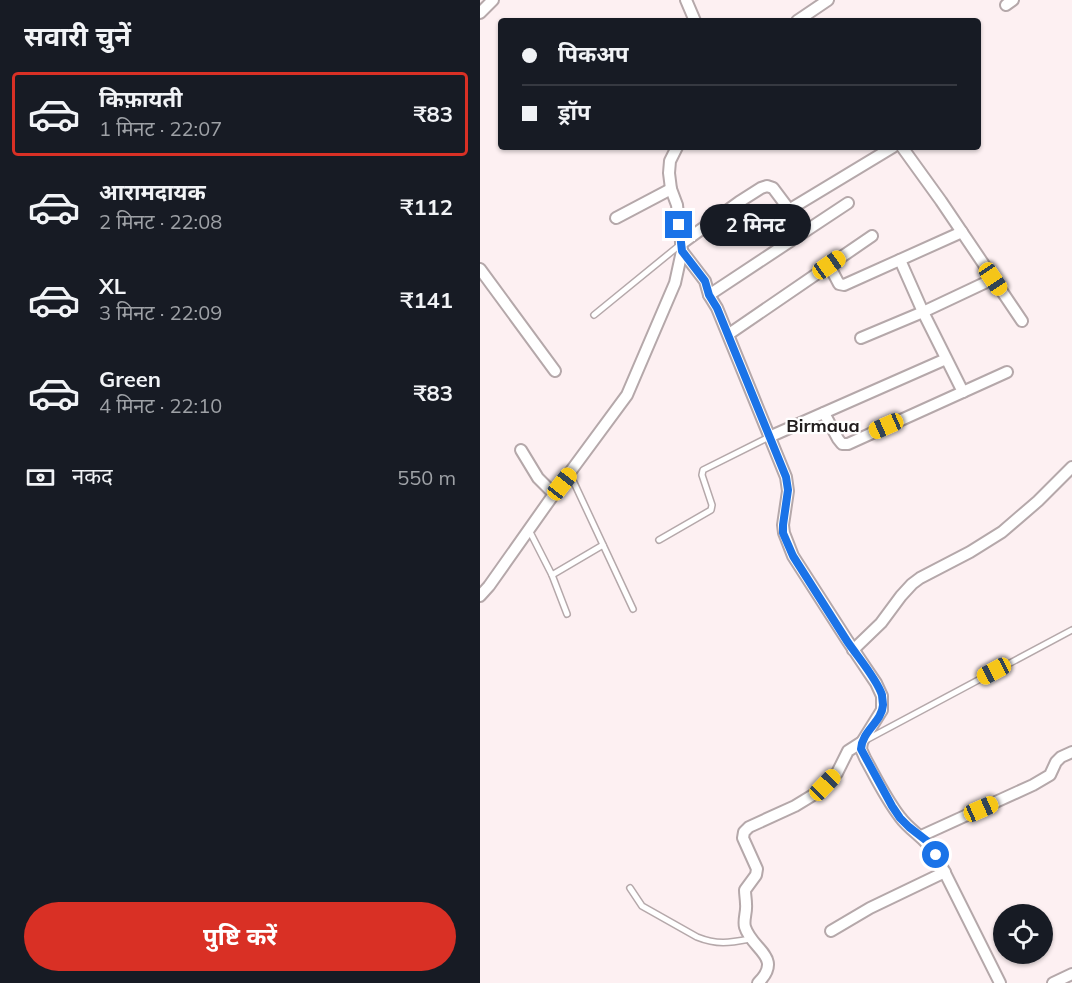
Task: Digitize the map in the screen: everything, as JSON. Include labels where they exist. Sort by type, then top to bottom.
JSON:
[{"type":"street","points":[[480,13],[493,0]]},
{"type":"street","points":[[686,0],[694,18]]},
{"type":"street","points":[[805,18],[828,0]]},
{"type":"street","points":[[480,596],[627,395],[675,283],[682,248],[677,205],[671,189],[669,173],[670,161],[676,150]]},
{"type":"street","points":[[682,248],[739,202],[764,187],[773,188],[784,205],[792,208],[888,150]]},
{"type":"street","points":[[904,150],[1022,321]]},
{"type":"street","points":[[616,218],[671,189]]},
{"type":"street","points":[[709,295],[848,202]]},
{"type":"street","points":[[829,265],[837,282],[842,286],[962,232]]},
{"type":"street","points":[[729,334],[872,236]]},
{"type":"street","points":[[682,248],[705,281],[709,295],[729,334],[786,477],[788,490],[783,533],[793,556],[876,683],[882,696],[882,710],[862,742],[848,752],[837,773],[818,792],[795,806],[749,827],[744,832],[743,838],[758,869],[745,890],[747,906],[745,927],[764,955],[768,966],[767,974],[758,983]]},
{"type":"street","points":[[900,260],[963,392]]},
{"type":"street","points":[[480,269],[555,371]]},
{"type":"street","points":[[861,338],[993,279]]},
{"type":"street","points":[[769,437],[946,359]]},
{"type":"street","points":[[824,413],[838,439],[842,444],[848,444],[1007,372]]},
{"type":"street","points":[[521,450],[538,478],[554,494]]},
{"type":"street","points":[[854,650],[881,623],[912,584],[1002,532],[1072,467]]},
{"type":"street","points":[[862,742],[861,749],[865,758],[892,806],[900,818],[932,848],[1000,983]]},
{"type":"street","points":[[921,836],[1034,785],[1050,775],[1056,762],[1072,752]]},
{"type":"street","points":[[831,931],[870,908],[945,872]]},
{"type":"street","points":[[1053,983],[1072,974]]},
{"type":"lane","points":[[594,315],[682,248]]},
{"type":"lane","points":[[659,540],[711,510],[712,505],[702,475],[703,470],[769,437]]},
{"type":"lane","points":[[570,474],[633,609]]},
{"type":"lane","points":[[529,530],[552,575],[567,614]]},
{"type":"lane","points":[[552,575],[603,545]]},
{"type":"lane","points":[[862,742],[1072,630]]},
{"type":"lane","points":[[630,888],[642,906],[697,937],[723,944],[752,939]]},
{"type":"district","name":"Birmaua","points":[[823,426]]},
{"type":"route","points":[[679,225],[682,251],[705,281],[709,295],[729,334],[774,452],[786,477],[788,490],[783,533],[787,543],[882,696],[882,710],[865,735],[861,749],[900,818],[927,841],[936,855]]}]
